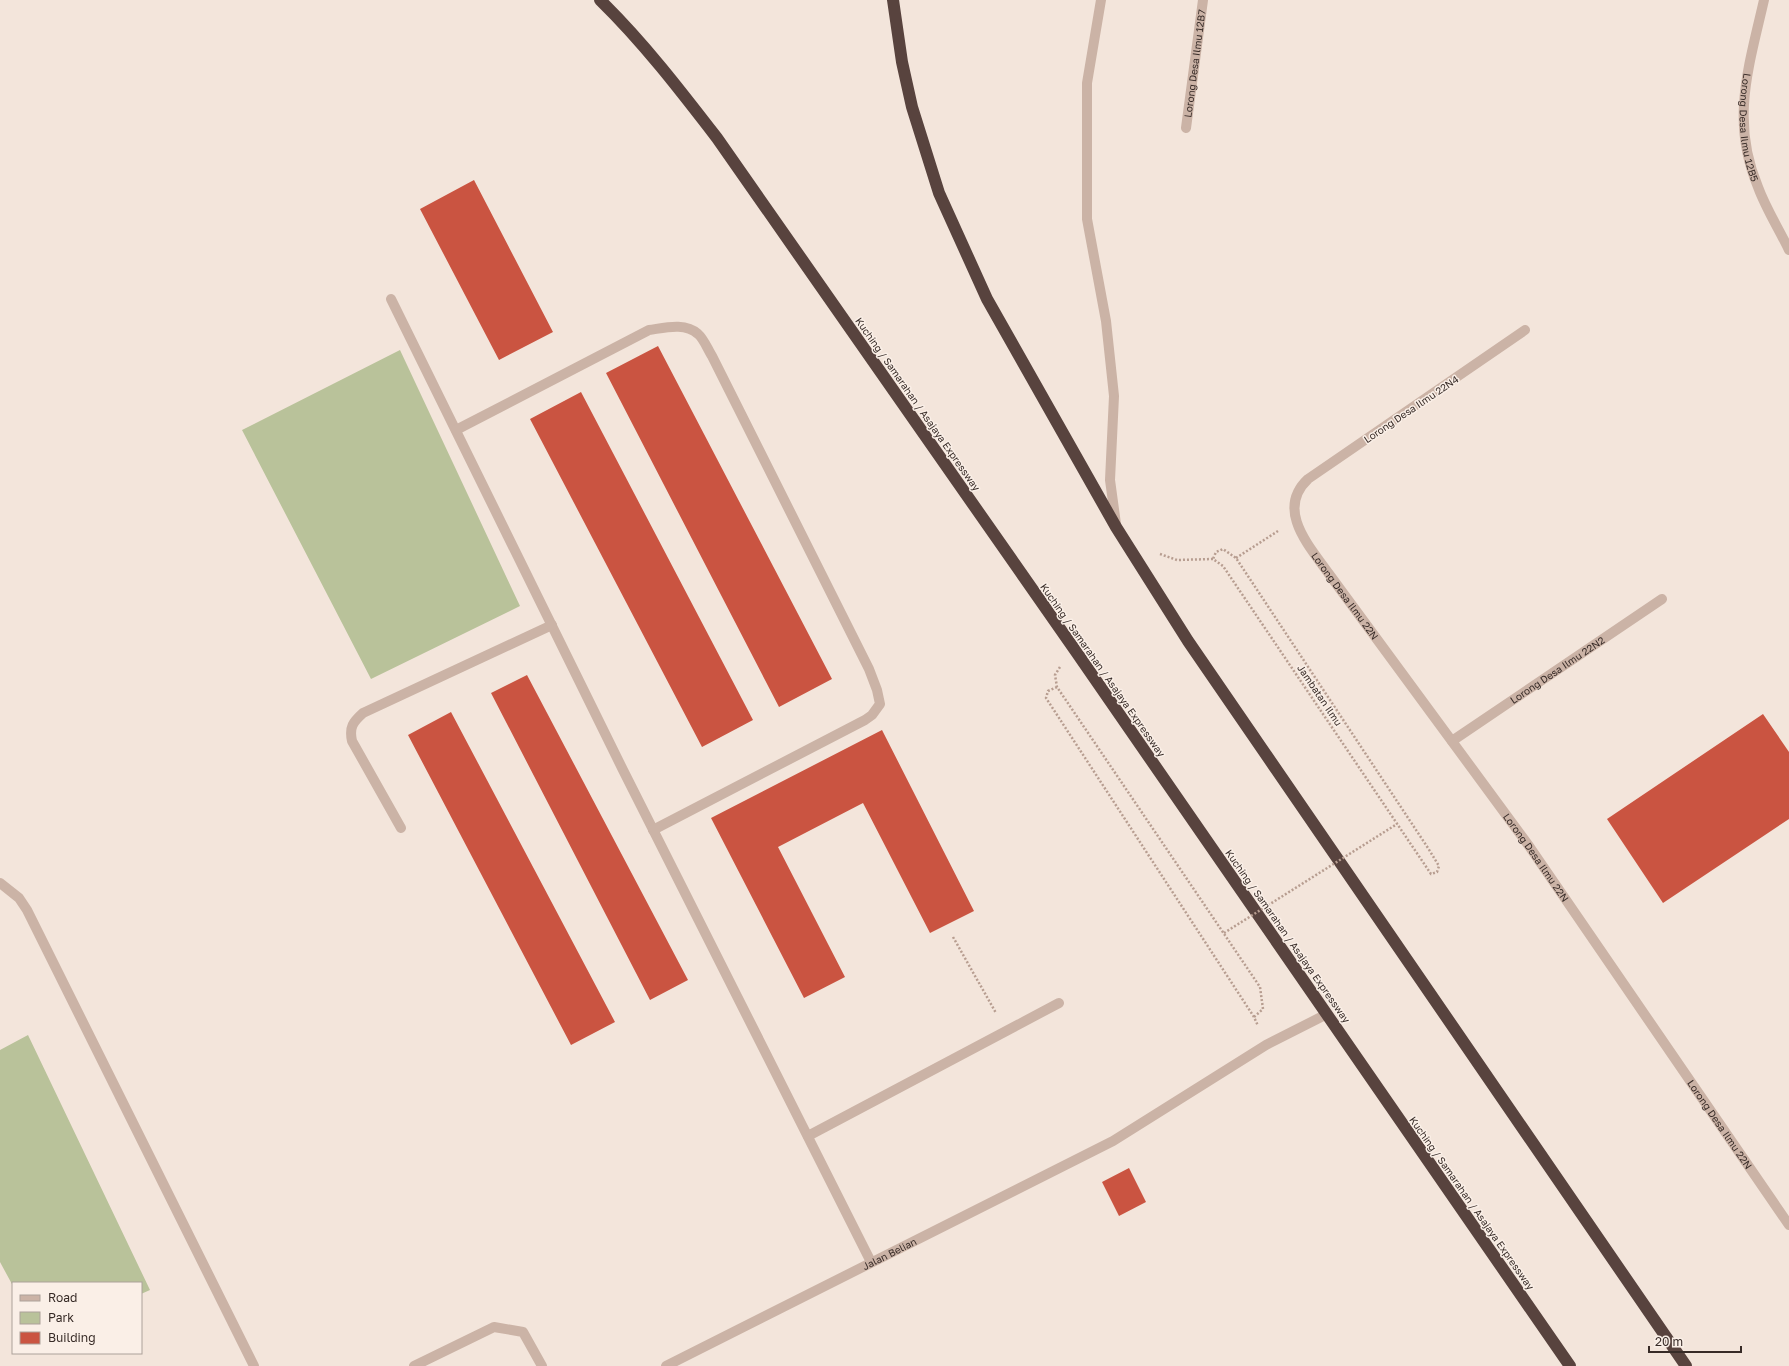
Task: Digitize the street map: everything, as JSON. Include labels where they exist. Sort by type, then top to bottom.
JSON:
[{"type":"highway","name":"Kuching / Samarahan / Asajaya Expressway","points":[[600,0],[624,24],[672,80],[717,138],[1327,1014],[1570,1366]]},
{"type":"highway","points":[[893,0],[902,62],[912,107],[939,193],[987,298],[1116,527],[1192,648],[1686,1366]]},
{"type":"street","points":[[1101,0],[1087,83],[1087,219],[1106,321],[1114,396],[1110,480],[1116,527]]},
{"type":"street","name":"Lorong Desa Ilmu 12B7","points":[[1186,128],[1203,0]]},
{"type":"street","name":"Lorong Desa Ilmu 12B5","points":[[1764,0],[1744,91],[1744,133],[1750,164],[1758,188],[1789,250]]},
{"type":"street","points":[[391,299],[654,830],[871,1262]]},
{"type":"street","points":[[456,430],[649,330],[675,327],[689,329],[699,335],[712,356],[865,662],[877,690],[880,704],[869,718],[654,830]]},
{"type":"street","name":"Lorong Desa Ilmu 22N4","points":[[1300,490],[1302,484],[1308,479],[1525,330]]},
{"type":"street","name":"Lorong Desa Ilmu 22N","points":[[1300,490],[1295,503],[1295,520],[1300,532],[1329,574],[1529,846],[1789,1225]]},
{"type":"street","name":"Lorong Desa Ilmu 22N2","points":[[1452,741],[1662,599]]},
{"type":"street","points":[[400,828],[352,741],[350,732],[353,722],[363,713],[552,625]]},
{"type":"street","points":[[0,883],[19,898],[27,910],[254,1366]]},
{"type":"street","points":[[808,1136],[1058,1003]]},
{"type":"street","name":"Jalan Belian","points":[[666,1366],[1113,1141],[1266,1045],[1327,1014]]},
{"type":"street","points":[[414,1366],[494,1327],[523,1332],[542,1366]]},
{"type":"path","points":[[1159,553],[1177,560],[1213,559],[1216,552],[1223,548],[1236,558],[1295,520]]},
{"type":"path","name":"Jambatan Ilmu","points":[[1213,559],[1223,566],[1231,575],[1431,874],[1437,872],[1439,866],[1236,558]]},
{"type":"path","points":[[1254,1017],[1263,1009],[1260,987],[1057,688],[1048,691],[1046,698],[1254,1017],[1266,1045]]},
{"type":"path","points":[[1224,933],[1397,824]]},
{"type":"path","points":[[953,937],[1006,1031]]},
{"type":"green space","points":[[400,350],[520,606],[371,679],[242,430]]},
{"type":"green space","points":[[28,1035],[150,1290],[142,1294],[142,1282],[12,1282],[12,1284],[0,1262],[0,1050]]},
{"type":"building","points":[[474,180],[553,332],[499,360],[420,209]]},
{"type":"building","points":[[658,346],[832,679],[779,707],[606,373]]},
{"type":"building","points":[[581,392],[753,720],[702,747],[530,419]]},
{"type":"building","points":[[527,675],[688,980],[650,1000],[491,693]]},
{"type":"building","points":[[451,712],[615,1022],[571,1045],[408,735]]},
{"type":"building","points":[[1763,714],[1789,752],[1789,819],[1663,903],[1607,819]]},
{"type":"building","points":[[882,730],[974,911],[930,933],[863,803],[778,847],[845,977],[804,998],[711,818]]},
{"type":"building","points":[[1129,1168],[1146,1202],[1119,1216],[1102,1182]]}]
